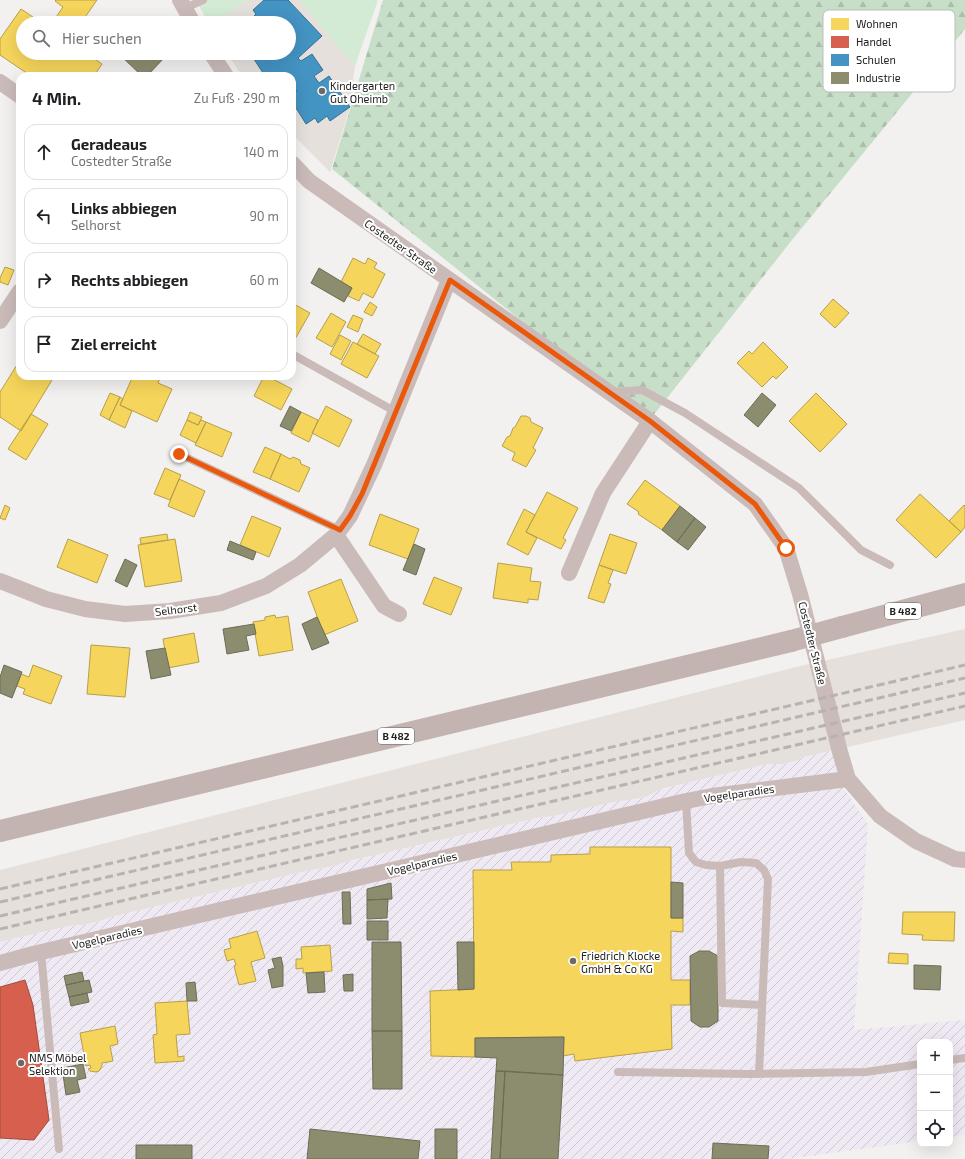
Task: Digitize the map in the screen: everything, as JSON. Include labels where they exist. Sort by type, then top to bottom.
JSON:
[{"type":"main road","name":"B 482","points":[[0,831],[791,641],[965,594]]},
{"type":"street","points":[[182,4],[189,16]]},
{"type":"street","points":[[216,60],[224,72]]},
{"type":"street","points":[[0,82],[16,93]]},
{"type":"street","name":"Costedter Straße","points":[[296,167],[309,181],[650,421],[755,504],[786,548],[800,594],[848,779],[880,816],[916,841],[955,859],[965,860]]},
{"type":"street","name":"Selhorst","points":[[0,581],[46,599],[85,609],[125,614],[170,611],[221,603],[266,586],[300,565],[338,533],[350,516],[362,494],[450,280]]},
{"type":"street","points":[[0,321],[16,297]]},
{"type":"street","points":[[569,572],[603,493],[650,421]]},
{"type":"street","points":[[338,533],[384,606],[399,614]]},
{"type":"street","name":"Vogelparadies","points":[[0,963],[41,952],[686,801],[712,796],[848,779]]},
{"type":"lane","points":[[182,4],[203,0]]},
{"type":"lane","points":[[296,356],[396,412]]},
{"type":"lane","points":[[608,392],[642,390],[684,413],[799,488],[861,550],[890,565]]},
{"type":"lane","points":[[179,454],[338,533]]},
{"type":"lane","points":[[686,801],[689,853],[696,862],[706,865],[720,866],[741,862],[756,863],[764,870],[768,879],[759,1074]]},
{"type":"lane","points":[[720,866],[722,1003],[762,1004]]},
{"type":"lane","points":[[41,952],[59,1149]]},
{"type":"lane","points":[[953,1060],[965,1058]]},
{"type":"lane","points":[[618,1072],[759,1074],[866,1072],[917,1064]]},
{"type":"shaded area","name":"Kindergarten Gut Oheimb","points":[[248,0],[299,0],[355,66],[350,107],[330,172],[296,138],[296,72],[239,72],[232,60],[296,60],[296,16],[224,16]]},
{"type":"shaded area","points":[[965,629],[965,720],[800,758],[800,760],[784,764],[768,764],[661,789],[646,797],[554,816],[537,818],[115,916],[84,925],[69,926],[0,942],[0,870],[796,667]]},
{"type":"shaded area","points":[[834,750],[842,786],[868,824],[854,1030],[965,1020],[965,1135],[953,1137],[953,1039],[917,1039],[917,1141],[788,1159],[0,1159],[0,942],[69,926],[84,925],[115,916],[537,818],[554,816],[613,802],[646,797],[661,789],[768,764],[784,764],[800,760],[800,758]]},
{"type":"green space","points":[[196,0],[248,0],[224,16],[204,16]]},
{"type":"green space","points":[[299,0],[378,0],[355,66]]},
{"type":"green space","points":[[383,0],[965,0],[965,29],[955,41],[955,10],[823,10],[823,92],[913,92],[792,240],[648,422],[332,169]]},
{"type":"building: Wohnen","points":[[97,0],[86,16],[57,16],[63,7],[55,1]]},
{"type":"building: Wohnen","points":[[21,9],[32,16],[16,16]]},
{"type":"building: Wohnen","points":[[16,16],[16,60],[96,60],[102,64],[97,72],[25,72],[0,55],[0,39]]},
{"type":"building: Wohnen","points":[[353,258],[365,264],[368,258],[377,263],[374,268],[385,274],[373,298],[363,293],[359,301],[348,296],[352,288],[341,282]]},
{"type":"building: Wohnen","points":[[5,267],[14,270],[8,285],[0,282],[0,278]]},
{"type":"building: Wohnen","points":[[833,299],[849,313],[835,328],[820,314]]},
{"type":"building: Wohnen","points":[[370,302],[377,307],[372,316],[364,312]]},
{"type":"building: Wohnen","points":[[296,305],[310,313],[296,337]]},
{"type":"building: Wohnen","points":[[331,313],[346,322],[332,347],[316,338]]},
{"type":"building: Wohnen","points":[[353,315],[363,319],[358,332],[347,327]]},
{"type":"building: Wohnen","points":[[363,334],[381,344],[375,354],[357,344]]},
{"type":"building: Wohnen","points":[[340,335],[351,341],[341,360],[330,354]]},
{"type":"building: Wohnen","points":[[353,342],[379,356],[367,378],[341,364]]},
{"type":"building: Wohnen","points":[[763,342],[788,367],[776,379],[773,376],[762,387],[737,363],[749,351],[752,354]]},
{"type":"building: Wohnen","points":[[16,366],[16,380],[52,380],[21,431],[0,417],[0,392]]},
{"type":"building: Wohnen","points":[[131,380],[159,380],[158,383],[172,389],[157,422],[120,405]]},
{"type":"building: Wohnen","points":[[262,380],[275,380],[292,389],[281,410],[254,396]]},
{"type":"building: Wohnen","points":[[110,393],[120,397],[109,420],[100,415]]},
{"type":"building: Wohnen","points":[[816,393],[847,424],[820,452],[789,421]]},
{"type":"building: Wohnen","points":[[120,397],[123,399],[120,405],[132,411],[125,428],[109,420]]},
{"type":"building: Wohnen","points":[[326,406],[352,420],[339,447],[312,433]]},
{"type":"building: Wohnen","points":[[190,412],[202,417],[198,425],[187,420]]},
{"type":"building: Wohnen","points":[[301,412],[318,420],[309,442],[291,433]]},
{"type":"building: Wohnen","points":[[31,414],[48,424],[26,460],[8,449]]},
{"type":"building: Wohnen","points":[[521,416],[530,418],[531,422],[543,428],[533,448],[536,450],[526,467],[512,460],[515,453],[502,446],[507,437],[510,436],[513,428]]},
{"type":"building: Wohnen","points":[[187,420],[198,425],[201,420],[206,422],[196,443],[180,435]]},
{"type":"building: Wohnen","points":[[206,422],[232,433],[222,457],[195,445]]},
{"type":"building: Wohnen","points":[[265,447],[281,454],[270,479],[253,472]]},
{"type":"building: Wohnen","points":[[281,454],[290,459],[293,457],[300,460],[301,464],[310,468],[299,492],[270,479]]},
{"type":"building: Wohnen","points":[[165,468],[181,475],[170,500],[154,494]]},
{"type":"building: Wohnen","points":[[179,479],[205,491],[194,517],[168,506]]},
{"type":"building: Wohnen","points":[[645,480],[680,506],[662,530],[638,514],[639,512],[627,504]]},
{"type":"building: Wohnen","points":[[547,492],[578,508],[563,538],[566,540],[561,549],[526,532]]},
{"type":"building: Wohnen","points":[[920,494],[961,532],[936,558],[896,520]]},
{"type":"building: Wohnen","points":[[5,505],[10,508],[5,520],[0,518]]},
{"type":"building: Wohnen","points":[[964,505],[965,527],[961,532],[949,521]]},
{"type":"building: Wohnen","points":[[524,509],[535,515],[526,532],[537,538],[528,555],[507,544]]},
{"type":"building: Wohnen","points":[[380,514],[419,529],[408,559],[369,545]]},
{"type":"building: Wohnen","points":[[252,516],[281,528],[269,557],[240,545]]},
{"type":"building: Wohnen","points":[[167,534],[168,540],[141,544],[140,538]]},
{"type":"building: Wohnen","points":[[610,534],[637,543],[626,574],[599,565]]},
{"type":"building: Wohnen","points":[[68,539],[108,555],[97,583],[57,567]]},
{"type":"building: Wohnen","points":[[175,539],[182,581],[145,587],[138,545]]},
{"type":"building: Wohnen","points":[[498,563],[532,568],[530,581],[541,582],[538,600],[528,599],[528,603],[493,598]]},
{"type":"building: Wohnen","points":[[599,565],[613,570],[608,583],[611,584],[604,603],[588,598]]},
{"type":"building: Wohnen","points":[[434,577],[462,588],[451,615],[423,604]]},
{"type":"building: Wohnen","points":[[341,579],[358,621],[324,635],[308,592]]},
{"type":"building: Wohnen","points":[[275,615],[276,618],[288,616],[293,650],[259,656],[253,622],[265,620],[265,617]]},
{"type":"building: Wohnen","points":[[194,633],[199,662],[168,668],[163,639]]},
{"type":"building: Wohnen","points":[[91,645],[130,648],[125,697],[87,694]]},
{"type":"building: Wohnen","points":[[33,665],[62,676],[51,704],[23,694],[25,689],[17,686],[21,674],[29,677]]},
{"type":"building: Wohnen","name":"Friedrich Klocke GmbH & Co KG","points":[[590,847],[671,847],[671,918],[683,918],[683,932],[671,931],[671,980],[690,980],[690,1005],[671,1005],[672,1049],[575,1061],[574,1054],[563,1056],[564,1037],[475,1038],[475,1057],[431,1056],[430,991],[474,989],[473,870],[512,870],[511,862],[551,862],[551,855],[590,854]]},
{"type":"building: Wohnen","points":[[903,912],[955,912],[954,941],[922,940],[923,935],[902,934]]},
{"type":"building: Wohnen","points":[[257,931],[265,958],[251,962],[256,981],[239,985],[234,966],[236,965],[234,959],[227,961],[224,950],[231,948],[229,939]]},
{"type":"building: Wohnen","points":[[330,945],[332,971],[303,973],[303,968],[296,969],[296,959],[302,959],[301,947]]},
{"type":"building: Wohnen","points":[[889,953],[908,954],[908,964],[888,963]]},
{"type":"building: Wohnen","points":[[187,1001],[190,1034],[176,1035],[178,1057],[184,1056],[184,1061],[155,1063],[153,1035],[157,1034],[155,1003]]},
{"type":"building: Wohnen","points":[[115,1026],[118,1044],[110,1046],[113,1061],[102,1063],[99,1071],[90,1071],[88,1069],[91,1068],[90,1065],[86,1066],[80,1033]]},
{"type":"building: Handel","name":"NMS Möbel Selektion","points":[[25,980],[33,1005],[49,1120],[34,1140],[0,1138],[0,987]]},
{"type":"building: Schulen","points":[[264,0],[288,0],[322,36],[298,58],[301,61],[312,54],[323,70],[314,76],[319,83],[329,76],[350,107],[330,121],[327,116],[318,123],[315,118],[306,124],[296,108],[296,72],[262,72],[255,60],[296,60],[296,16],[254,16],[256,14],[253,10]]},
{"type":"building: Industrie","points":[[125,60],[162,60],[151,72],[138,72]]},
{"type":"building: Industrie","points":[[319,268],[352,288],[344,302],[311,283]]},
{"type":"building: Industrie","points":[[762,393],[776,405],[758,427],[744,415]]},
{"type":"building: Industrie","points":[[290,406],[301,412],[291,431],[280,426]]},
{"type":"building: Industrie","points":[[680,506],[695,518],[677,542],[662,530]]},
{"type":"building: Industrie","points":[[695,518],[706,527],[688,550],[677,542]]},
{"type":"building: Industrie","points":[[230,541],[256,552],[253,560],[227,550]]},
{"type":"building: Industrie","points":[[414,544],[425,549],[416,575],[403,570]]},
{"type":"building: Industrie","points":[[125,559],[137,565],[127,587],[115,581]]},
{"type":"building: Industrie","points":[[317,617],[329,643],[312,650],[302,624]]},
{"type":"building: Industrie","points":[[254,624],[256,634],[246,636],[249,650],[227,654],[223,629]]},
{"type":"building: Industrie","points":[[165,648],[171,675],[151,679],[146,651]]},
{"type":"building: Industrie","points":[[4,665],[22,672],[12,698],[0,693],[0,677]]},
{"type":"building: Industrie","points":[[671,882],[683,883],[683,918],[671,918]]},
{"type":"building: Industrie","points":[[391,883],[392,899],[367,900],[367,889]]},
{"type":"building: Industrie","points":[[342,892],[350,892],[351,924],[343,924]]},
{"type":"building: Industrie","points":[[388,899],[387,918],[367,919],[367,900]]},
{"type":"building: Industrie","points":[[367,921],[388,921],[388,940],[367,940]]},
{"type":"building: Industrie","points":[[372,942],[401,942],[402,1031],[372,1031]]},
{"type":"building: Industrie","points":[[457,942],[474,942],[474,989],[458,990]]},
{"type":"building: Industrie","points":[[699,951],[709,951],[718,956],[718,1021],[709,1027],[700,1027],[691,1021],[690,956]]},
{"type":"building: Industrie","points":[[281,957],[283,966],[283,986],[272,988],[268,970],[275,968],[272,959]]},
{"type":"building: Industrie","points":[[914,965],[941,966],[940,990],[914,989]]},
{"type":"building: Industrie","points":[[82,972],[84,981],[66,985],[64,976]]},
{"type":"building: Industrie","points":[[324,972],[325,992],[308,993],[306,973]]},
{"type":"building: Industrie","points":[[353,974],[353,991],[344,991],[343,975]]},
{"type":"building: Industrie","points":[[89,980],[92,992],[69,997],[66,985]]},
{"type":"building: Industrie","points":[[195,982],[197,1001],[187,1001],[186,983]]},
{"type":"building: Industrie","points":[[87,993],[89,1002],[71,1006],[69,997]]},
{"type":"building: Industrie","points":[[372,1031],[402,1031],[402,1089],[373,1089]]},
{"type":"building: Industrie","points":[[564,1037],[563,1075],[496,1071],[497,1058],[475,1057],[475,1038]]},
{"type":"building: Industrie","points":[[83,1064],[86,1078],[77,1080],[80,1092],[66,1095],[62,1068]]},
{"type":"building: Industrie","points":[[496,1071],[505,1071],[500,1159],[491,1159]]},
{"type":"building: Industrie","points":[[505,1071],[563,1075],[558,1159],[500,1159]]},
{"type":"building: Industrie","points":[[310,1129],[420,1141],[418,1159],[307,1159]]},
{"type":"building: Industrie","points":[[435,1129],[457,1129],[457,1159],[435,1159]]},
{"type":"building: Industrie","points":[[713,1143],[769,1146],[768,1159],[712,1159]]},
{"type":"building: Industrie","points":[[136,1145],[192,1145],[192,1159],[136,1159]]},
{"type":"railway","points":[[0,889],[965,665]]},
{"type":"railway","points":[[0,902],[965,678]]},
{"type":"railway","points":[[0,916],[965,693]]},
{"type":"railway","points":[[0,929],[965,706]]},
{"type":"place","name":"Kindergarten Gut Oheimb","points":[[322,91]]},
{"type":"place","name":"Friedrich Klocke GmbH & Co KG","points":[[573,961]]},
{"type":"place","name":"NMS Möbel Selektion","points":[[21,1063]]},
{"type":"route","points":[[179,454],[340,530],[350,516],[362,494],[450,280],[650,421],[755,504],[786,548]]}]
